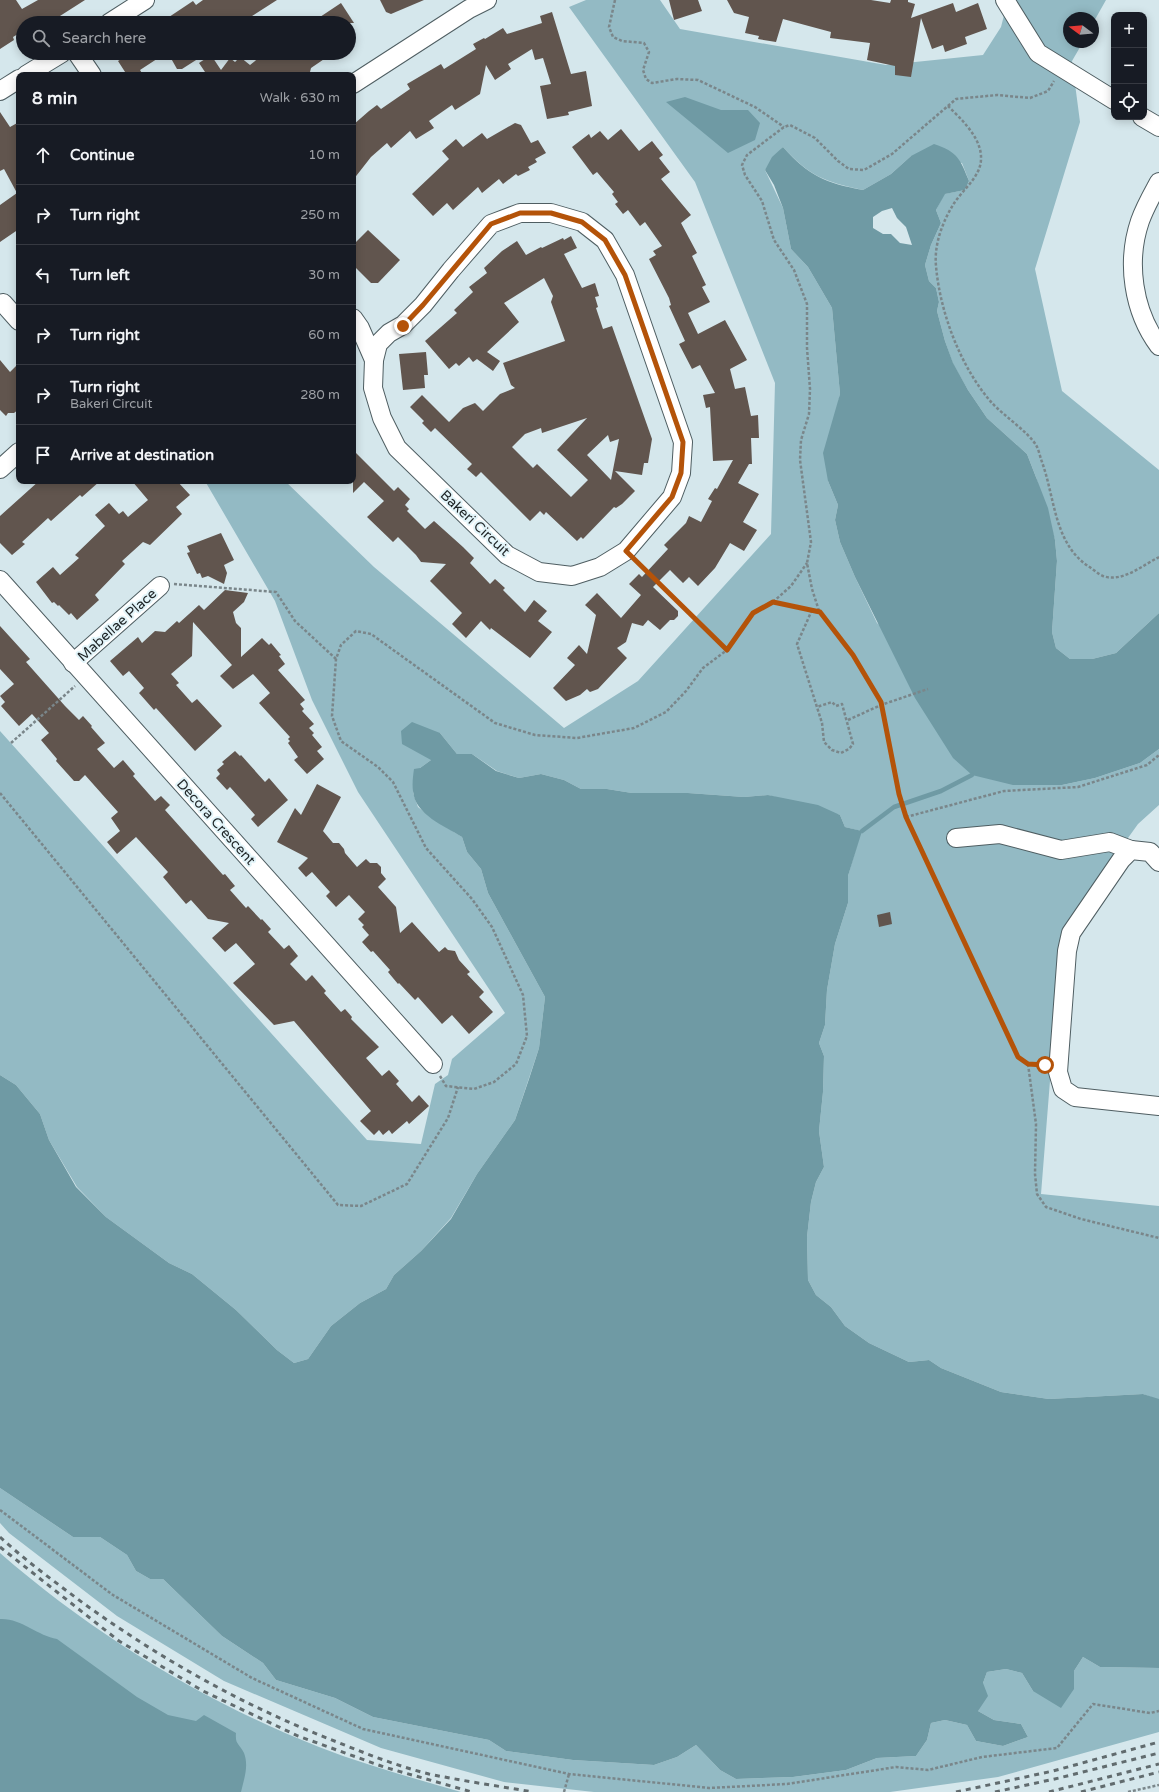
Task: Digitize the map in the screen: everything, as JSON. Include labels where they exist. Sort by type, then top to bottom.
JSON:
[{"type":"street","points":[[120,16],[145,0]]},
{"type":"street","points":[[356,82],[467,4],[487,0]]},
{"type":"street","points":[[1004,1],[1038,53],[1111,98]]},
{"type":"street","points":[[31,72],[51,60]]},
{"type":"street","points":[[82,60],[90,72]]},
{"type":"street","points":[[0,91],[16,81]]},
{"type":"street","points":[[1147,120],[1159,127]]},
{"type":"street","points":[[1159,182],[1140,221],[1133,252],[1132,269],[1144,321],[1159,346]]},
{"type":"street","name":"Bakeri Circuit","points":[[520,213],[551,213],[582,222],[605,240],[625,275],[683,442],[681,473],[672,497],[626,551],[600,567],[572,576],[539,572],[508,555],[397,448],[382,418],[373,388],[374,360],[378,344],[389,333],[403,326],[423,305],[491,224],[520,213]]},
{"type":"street","points":[[3,303],[16,318]]},
{"type":"street","name":"Bakeri Circuit","points":[[356,322],[374,360]]},
{"type":"street","points":[[0,469],[16,455]]},
{"type":"street","name":"Decora Crescent","points":[[0,580],[85,677],[433,1064]]},
{"type":"street","name":"Mabellae Place","points":[[73,663],[160,586]]},
{"type":"street","points":[[956,838],[1000,834],[1061,850],[1110,842],[1131,850],[1150,852],[1159,862]]},
{"type":"street","points":[[1131,850],[1121,860],[1071,933],[1067,951],[1058,1072],[1062,1089],[1075,1097],[1159,1106]]},
{"type":"path","points":[[615,0],[609,27],[613,37],[622,41],[644,43],[649,52],[643,70],[646,80],[652,83],[677,79],[698,80],[755,107],[784,127]]},
{"type":"path","points":[[1045,1065],[1028,1064],[1018,1057],[906,817],[899,794],[881,705],[853,655],[820,612],[812,589],[807,562],[811,542],[800,460],[801,440],[810,408],[807,304],[794,270],[774,240],[762,201],[745,175],[742,165],[747,155],[784,127],[790,125],[815,138],[838,161],[849,169],[864,170],[892,154],[956,99],[971,96],[997,95],[1030,98],[1048,91],[1062,69]]},
{"type":"path","points":[[948,106],[962,120],[977,142],[982,160],[974,179],[953,205],[936,242],[936,266],[952,338],[968,369],[992,402],[1036,445],[1049,481],[1053,506],[1064,539],[1081,562],[1102,576],[1113,578],[1126,575],[1159,557]]},
{"type":"path","points":[[626,551],[727,650]]},
{"type":"path","points":[[433,1064],[446,1086],[474,1089],[494,1082],[516,1064],[527,1036],[523,995],[492,927],[472,899],[426,848],[393,782],[378,767],[340,741],[332,716],[336,659],[341,645],[356,631],[371,634],[495,723],[535,735],[577,738],[634,728],[666,712],[686,691],[703,668],[727,650],[753,613],[773,602],[791,586],[807,562]]},
{"type":"path","points":[[160,586],[176,584],[276,592],[295,621],[336,659]]},
{"type":"path","points":[[773,602],[820,612]]},
{"type":"path","points":[[812,610],[797,644],[822,723],[824,742],[832,750],[841,753],[849,749],[853,744],[846,721],[848,720],[842,704],[836,706],[832,702],[817,707]]},
{"type":"path","points":[[11,743],[85,677]]},
{"type":"path","points":[[848,720],[881,705],[928,689]]},
{"type":"path","points":[[906,817],[1004,791],[1078,787],[1146,765],[1159,756]]},
{"type":"path","points":[[0,793],[338,1205],[361,1206],[407,1184],[448,1118],[458,1087]]},
{"type":"path","points":[[1028,1064],[1036,1124],[1035,1174],[1037,1194],[1046,1207],[1081,1219],[1159,1238]]},
{"type":"path","points":[[0,1510],[113,1595],[252,1678],[363,1729],[569,1774],[708,1788],[787,1784],[896,1767],[928,1770],[982,1757],[1057,1748],[1093,1704],[1150,1713],[1159,1711]]},
{"type":"path","points":[[564,1792],[569,1774]]},
{"type":"path","points":[[1128,1792],[1159,1785]]},
{"type":"shaded area","points":[[586,0],[660,0],[680,29],[886,65],[983,55],[1001,27],[1008,0],[1106,0],[1099,12],[1063,12],[1063,48],[1080,48],[1072,61],[1080,122],[1035,269],[1062,391],[1159,470],[1159,613],[1116,653],[1092,659],[1070,659],[1056,648],[1052,632],[1057,561],[1055,540],[1036,477],[1027,454],[987,418],[968,390],[953,364],[945,341],[937,311],[939,302],[936,288],[929,281],[925,265],[931,245],[941,223],[936,210],[944,194],[965,190],[969,181],[962,163],[911,156],[891,174],[863,190],[828,181],[818,176],[801,165],[783,147],[765,170],[783,208],[791,249],[808,267],[832,308],[840,394],[835,418],[828,481],[838,505],[835,520],[840,542],[877,623],[1062,785],[1095,778],[1140,763],[1159,749],[1159,805],[1138,824],[1062,930],[1041,1194],[1159,1206],[1159,1400],[1143,1394],[1049,1399],[1001,1392],[941,1368],[929,1360],[909,1362],[869,1343],[845,1326],[831,1307],[816,1295],[808,1280],[807,1237],[811,1202],[816,1182],[824,1167],[819,1131],[823,1092],[824,1056],[819,1043],[825,1025],[827,990],[835,944],[848,903],[848,876],[861,831],[845,827],[840,815],[768,795],[744,797],[688,793],[632,793],[607,789],[581,789],[564,780],[541,774],[519,778],[497,771],[472,754],[457,754],[440,733],[431,760],[420,768],[413,793],[418,807],[433,819],[462,837],[467,852],[481,869],[488,893],[545,997],[539,1048],[515,1120],[477,1174],[451,1218],[421,1251],[394,1275],[386,1289],[360,1303],[331,1326],[308,1359],[294,1363],[277,1350],[236,1310],[192,1274],[169,1263],[106,1217],[77,1187],[49,1140],[40,1114],[16,1085],[0,1075],[0,731],[367,1140],[421,1144],[435,1084],[448,1075],[452,1059],[505,1013],[358,792],[312,700],[275,601],[207,484],[288,484],[374,567],[564,728],[638,681],[771,534],[775,383],[695,182],[569,7]]},
{"type":"shaded area","points":[[685,97],[721,110],[748,110],[760,123],[755,140],[728,153],[666,102]]},
{"type":"shaded area","points":[[934,144],[942,147],[957,157],[969,181],[965,190],[945,194],[936,210],[941,223],[931,245],[925,265],[929,281],[936,288],[939,302],[937,311],[953,363],[968,390],[987,418],[1027,454],[1048,508],[1055,540],[1057,561],[1052,632],[1056,648],[1070,659],[1092,659],[1116,653],[1159,613],[1159,749],[1140,763],[1095,778],[1062,785],[1013,785],[972,775],[953,758],[915,698],[855,577],[840,542],[835,520],[838,505],[828,481],[823,453],[840,394],[832,308],[808,267],[791,249],[783,208],[774,185],[765,170],[772,157],[783,147],[801,165],[818,177],[863,190],[891,174],[911,156]],"holes":[[[892,208],[897,218],[906,227],[912,245],[900,243],[891,234],[883,234],[873,228],[873,217],[882,211]]]},
{"type":"shaded area","points":[[412,722],[440,733],[457,754],[472,754],[496,771],[519,778],[541,774],[564,780],[581,789],[607,789],[632,793],[688,793],[744,797],[768,795],[818,805],[840,815],[845,827],[862,831],[848,876],[848,903],[835,944],[827,990],[825,1025],[819,1043],[824,1056],[823,1092],[819,1131],[824,1167],[816,1182],[811,1202],[807,1237],[808,1280],[816,1295],[831,1307],[845,1326],[869,1343],[909,1362],[929,1360],[941,1368],[1001,1392],[1049,1399],[1143,1394],[1159,1399],[1159,1668],[1100,1667],[1083,1657],[1074,1671],[1074,1689],[1061,1708],[1033,1691],[1022,1673],[1006,1669],[987,1672],[983,1683],[988,1696],[978,1711],[994,1720],[1021,1724],[1028,1737],[1003,1746],[976,1741],[967,1725],[945,1720],[931,1723],[927,1740],[916,1756],[877,1758],[846,1770],[793,1777],[736,1779],[720,1770],[696,1745],[677,1757],[654,1765],[573,1760],[506,1751],[489,1740],[373,1717],[335,1698],[276,1680],[263,1663],[222,1636],[163,1579],[150,1579],[136,1571],[127,1555],[100,1537],[73,1537],[0,1488],[0,1075],[16,1085],[40,1114],[49,1140],[76,1187],[106,1217],[169,1263],[192,1274],[236,1310],[277,1350],[294,1363],[308,1359],[331,1326],[360,1303],[386,1289],[394,1275],[421,1251],[451,1219],[477,1174],[515,1120],[539,1048],[545,997],[488,893],[481,869],[467,852],[462,837],[432,819],[419,807],[415,799],[413,791],[414,769],[420,768],[431,760],[402,744],[401,731]]},
{"type":"shaded area","points":[[0,1488],[73,1537],[100,1537],[127,1555],[136,1571],[150,1579],[163,1579],[222,1636],[263,1663],[276,1680],[335,1698],[373,1717],[489,1740],[506,1751],[573,1760],[654,1765],[677,1757],[696,1745],[720,1770],[736,1779],[793,1777],[846,1770],[877,1758],[916,1756],[927,1740],[931,1723],[945,1720],[967,1725],[976,1741],[1003,1746],[1028,1737],[1021,1724],[994,1720],[978,1711],[983,1683],[987,1672],[1006,1669],[1022,1673],[1033,1691],[1074,1689],[1074,1671],[1083,1657],[1100,1667],[1159,1668],[1159,1732],[998,1777],[890,1792],[594,1792],[504,1782],[381,1748],[224,1681],[117,1616],[9,1533],[0,1523]]},
{"type":"shaded area","points":[[0,1553],[36,1583],[112,1638],[151,1664],[233,1709],[336,1754],[461,1792],[0,1792]]},
{"type":"shaded area","points":[[0,1619],[15,1621],[57,1639],[137,1697],[168,1715],[196,1721],[204,1715],[236,1733],[237,1742],[244,1753],[246,1763],[246,1772],[241,1792],[0,1792]]},
{"type":"building","points":[[0,0],[16,0],[22,9],[38,0],[85,0],[60,16],[16,16],[16,35],[13,37],[14,40],[0,49]]},
{"type":"building","points":[[203,0],[277,0],[252,16],[170,16],[193,1],[196,5]]},
{"type":"building","points":[[380,0],[424,0],[391,14],[386,12]]},
{"type":"building","points":[[669,0],[698,0],[702,11],[674,20]]},
{"type":"building","points":[[727,0],[871,0],[890,3],[891,0],[908,0],[908,2],[915,4],[911,18],[953,3],[956,12],[978,3],[987,29],[965,37],[967,44],[945,52],[943,45],[932,49],[921,18],[911,77],[895,75],[895,66],[867,60],[870,43],[830,38],[831,32],[783,19],[776,42],[758,39],[759,36],[745,33],[749,17],[734,13]]},
{"type":"building","points":[[341,3],[349,16],[322,16]]},
{"type":"building","points":[[552,12],[571,74],[586,71],[592,106],[568,112],[569,115],[547,119],[540,86],[551,84],[543,58],[535,60],[532,49],[508,64],[511,69],[495,80],[486,65],[480,94],[455,110],[452,105],[429,121],[434,128],[416,139],[410,131],[391,148],[387,143],[371,157],[356,176],[356,122],[369,111],[377,105],[381,109],[410,89],[407,84],[441,64],[444,69],[476,49],[473,44],[484,38],[485,39],[503,28],[507,34],[542,23],[540,16]]},
{"type":"building","points":[[155,60],[140,70],[141,72],[125,72],[118,61]]},
{"type":"building","points":[[172,60],[196,60],[182,69],[177,69]]},
{"type":"building","points":[[204,60],[214,60],[221,70],[228,60],[235,62],[237,60],[244,60],[250,65],[256,60],[323,60],[311,68],[310,72],[205,72],[199,63]]},
{"type":"building","points":[[0,112],[10,127],[16,124],[16,191],[4,169],[0,171]]},
{"type":"building","points":[[515,123],[521,125],[531,143],[538,140],[546,153],[535,159],[537,162],[528,167],[530,170],[518,176],[516,174],[503,184],[499,179],[482,193],[478,187],[453,210],[447,203],[433,216],[412,194],[449,159],[442,151],[456,139],[463,147],[482,133],[487,139]]},
{"type":"building","points":[[621,129],[639,151],[652,141],[663,155],[659,158],[670,172],[661,179],[691,215],[681,223],[697,253],[692,256],[706,285],[702,287],[710,302],[688,313],[698,334],[725,320],[747,360],[730,369],[735,389],[745,387],[751,416],[758,415],[759,438],[751,438],[752,464],[749,464],[738,483],[759,494],[743,522],[757,530],[744,551],[730,543],[715,568],[698,586],[689,577],[683,583],[670,570],[653,587],[678,611],[678,616],[674,620],[670,620],[660,630],[648,620],[643,626],[632,623],[626,642],[617,648],[627,658],[598,689],[590,692],[587,689],[580,695],[566,701],[553,688],[575,665],[567,658],[579,645],[587,654],[596,615],[585,605],[597,593],[621,618],[641,595],[629,584],[639,574],[642,577],[668,549],[664,545],[686,523],[689,516],[701,522],[712,501],[708,499],[715,488],[717,489],[733,460],[713,461],[710,407],[706,408],[703,395],[715,393],[700,365],[692,369],[679,344],[685,341],[669,306],[671,305],[669,298],[649,259],[656,255],[653,251],[662,246],[645,222],[640,226],[628,210],[623,214],[615,204],[618,202],[612,194],[614,192],[597,172],[593,175],[572,147],[589,134],[591,138],[600,131],[608,140]]},
{"type":"building","points":[[16,194],[16,231],[0,242],[0,205]]},
{"type":"building","points":[[368,230],[400,260],[378,283],[371,283],[356,268],[356,242]]},
{"type":"building","points":[[571,236],[577,248],[564,254],[582,288],[595,283],[599,296],[595,297],[598,307],[596,308],[603,329],[612,326],[652,439],[648,463],[644,463],[642,475],[615,471],[635,491],[622,504],[616,508],[614,507],[583,539],[581,537],[577,541],[546,512],[544,515],[540,511],[530,521],[481,472],[476,477],[467,469],[472,464],[435,428],[431,432],[422,423],[424,421],[410,407],[422,395],[449,422],[463,408],[475,403],[483,411],[500,394],[515,388],[511,385],[503,363],[565,341],[551,302],[553,296],[544,278],[504,303],[519,322],[487,352],[500,361],[493,371],[477,359],[473,362],[469,357],[459,366],[456,363],[449,369],[425,341],[457,313],[454,310],[473,292],[469,287],[487,273],[484,268],[502,251],[517,241],[526,255],[563,238],[564,240]],"holes":[[[587,418],[557,450],[588,480],[571,497],[537,464],[533,468],[512,447],[525,434],[541,428],[542,433]],[[608,435],[610,442],[619,439],[611,480],[587,455]]]},
{"type":"building","points":[[426,352],[428,375],[424,375],[425,388],[403,390],[399,354]]},
{"type":"building","points":[[0,360],[10,372],[16,366],[16,411],[8,413],[6,416],[0,410]]},
{"type":"building","points":[[356,453],[394,491],[398,487],[410,499],[405,505],[409,509],[407,511],[425,529],[434,521],[463,547],[474,558],[470,563],[490,584],[495,579],[505,588],[503,590],[525,612],[534,600],[547,611],[538,621],[552,632],[530,658],[491,628],[490,630],[481,621],[466,638],[452,624],[462,613],[430,581],[446,564],[421,562],[398,537],[393,542],[367,517],[384,501],[364,482],[353,493],[353,484],[356,484]]},
{"type":"building","points":[[36,484],[97,484],[82,497],[80,495],[51,521],[48,518],[22,542],[25,544],[12,555],[0,543],[0,516]]},
{"type":"building","points":[[135,484],[180,484],[190,495],[176,507],[182,514],[150,545],[143,542],[122,561],[125,564],[95,595],[99,600],[77,620],[71,613],[69,615],[59,605],[58,606],[54,602],[52,603],[36,582],[53,567],[60,575],[79,558],[75,555],[105,526],[95,515],[109,503],[119,514],[123,511],[128,517],[148,500]]},
{"type":"building","points":[[221,533],[234,560],[224,565],[227,573],[224,584],[208,576],[202,578],[200,573],[197,574],[187,553],[190,552],[187,546]]},
{"type":"building","points":[[225,590],[248,593],[244,602],[233,612],[236,623],[241,628],[241,657],[262,638],[269,645],[271,643],[281,655],[279,656],[285,664],[278,670],[305,700],[300,704],[304,709],[302,711],[314,724],[309,728],[314,733],[312,735],[322,747],[317,751],[324,759],[307,774],[294,760],[298,757],[288,743],[290,741],[288,739],[290,737],[259,703],[270,693],[253,674],[233,689],[220,676],[232,665],[193,622],[192,656],[171,674],[179,683],[176,685],[192,703],[197,699],[222,726],[195,751],[156,708],[154,710],[139,693],[144,688],[129,671],[123,676],[110,661],[138,637],[142,643],[155,631],[165,632],[177,621],[179,623],[199,605],[204,610]]},
{"type":"building","points":[[0,626],[30,659],[26,662],[65,706],[79,720],[83,716],[92,726],[91,727],[105,743],[97,749],[114,768],[123,760],[135,774],[133,776],[155,801],[161,796],[170,805],[165,810],[223,875],[225,874],[235,886],[230,890],[246,908],[248,906],[261,920],[262,919],[271,929],[268,932],[284,949],[289,945],[298,956],[290,964],[306,981],[312,975],[326,991],[324,993],[341,1012],[345,1009],[352,1017],[351,1019],[379,1047],[366,1058],[382,1076],[389,1070],[399,1081],[396,1084],[412,1102],[419,1095],[429,1106],[409,1124],[407,1121],[392,1134],[389,1130],[383,1135],[379,1130],[374,1135],[360,1121],[371,1111],[294,1021],[274,1025],[233,983],[255,964],[236,943],[225,952],[212,938],[229,923],[208,919],[191,900],[186,904],[163,877],[168,872],[136,837],[117,854],[107,842],[120,831],[111,818],[118,812],[85,775],[79,781],[74,781],[56,761],[57,759],[41,740],[49,733],[32,714],[19,726],[1,706],[5,702],[0,696],[14,684],[0,669]]},
{"type":"building","points":[[235,751],[240,756],[241,755],[265,782],[269,778],[288,800],[258,827],[251,819],[255,815],[230,787],[227,790],[216,778],[220,774],[217,770],[224,764],[222,762]]},
{"type":"building","points":[[317,784],[341,797],[323,831],[333,843],[339,843],[357,867],[366,859],[370,863],[377,863],[381,867],[381,873],[386,879],[378,887],[396,907],[400,933],[412,922],[439,952],[445,947],[448,950],[455,951],[459,960],[470,972],[467,974],[484,992],[479,997],[493,1012],[469,1034],[452,1015],[442,1024],[418,997],[415,1000],[399,983],[398,984],[388,972],[390,970],[373,951],[371,952],[362,942],[369,935],[362,927],[364,925],[358,919],[365,912],[349,895],[336,907],[326,896],[330,892],[312,872],[306,877],[298,868],[308,858],[277,842],[295,808],[301,815]]},
{"type":"building","points":[[890,912],[892,924],[879,927],[877,915]]},
{"type":"waterway","points":[[862,831],[894,807],[941,791],[972,775]]},
{"type":"railway","points":[[0,1537],[30,1563],[83,1603],[143,1644],[206,1681],[270,1714],[360,1751],[417,1771],[533,1792]]},
{"type":"railway","points":[[0,1547],[119,1641],[203,1691],[298,1736],[384,1767],[472,1792]]},
{"type":"railway","points":[[956,1792],[1053,1771],[1159,1742]]},
{"type":"railway","points":[[995,1792],[1159,1753]]},
{"type":"railway","points":[[1049,1792],[1159,1764]]},
{"type":"railway","points":[[1081,1792],[1159,1772]]},
{"type":"route","points":[[403,326],[423,305],[491,224],[520,213],[551,213],[582,222],[605,240],[625,275],[683,442],[681,473],[672,497],[626,551],[727,650],[753,613],[773,602],[820,612],[853,655],[881,702],[899,794],[906,817],[1018,1057],[1028,1064],[1045,1065]]}]
